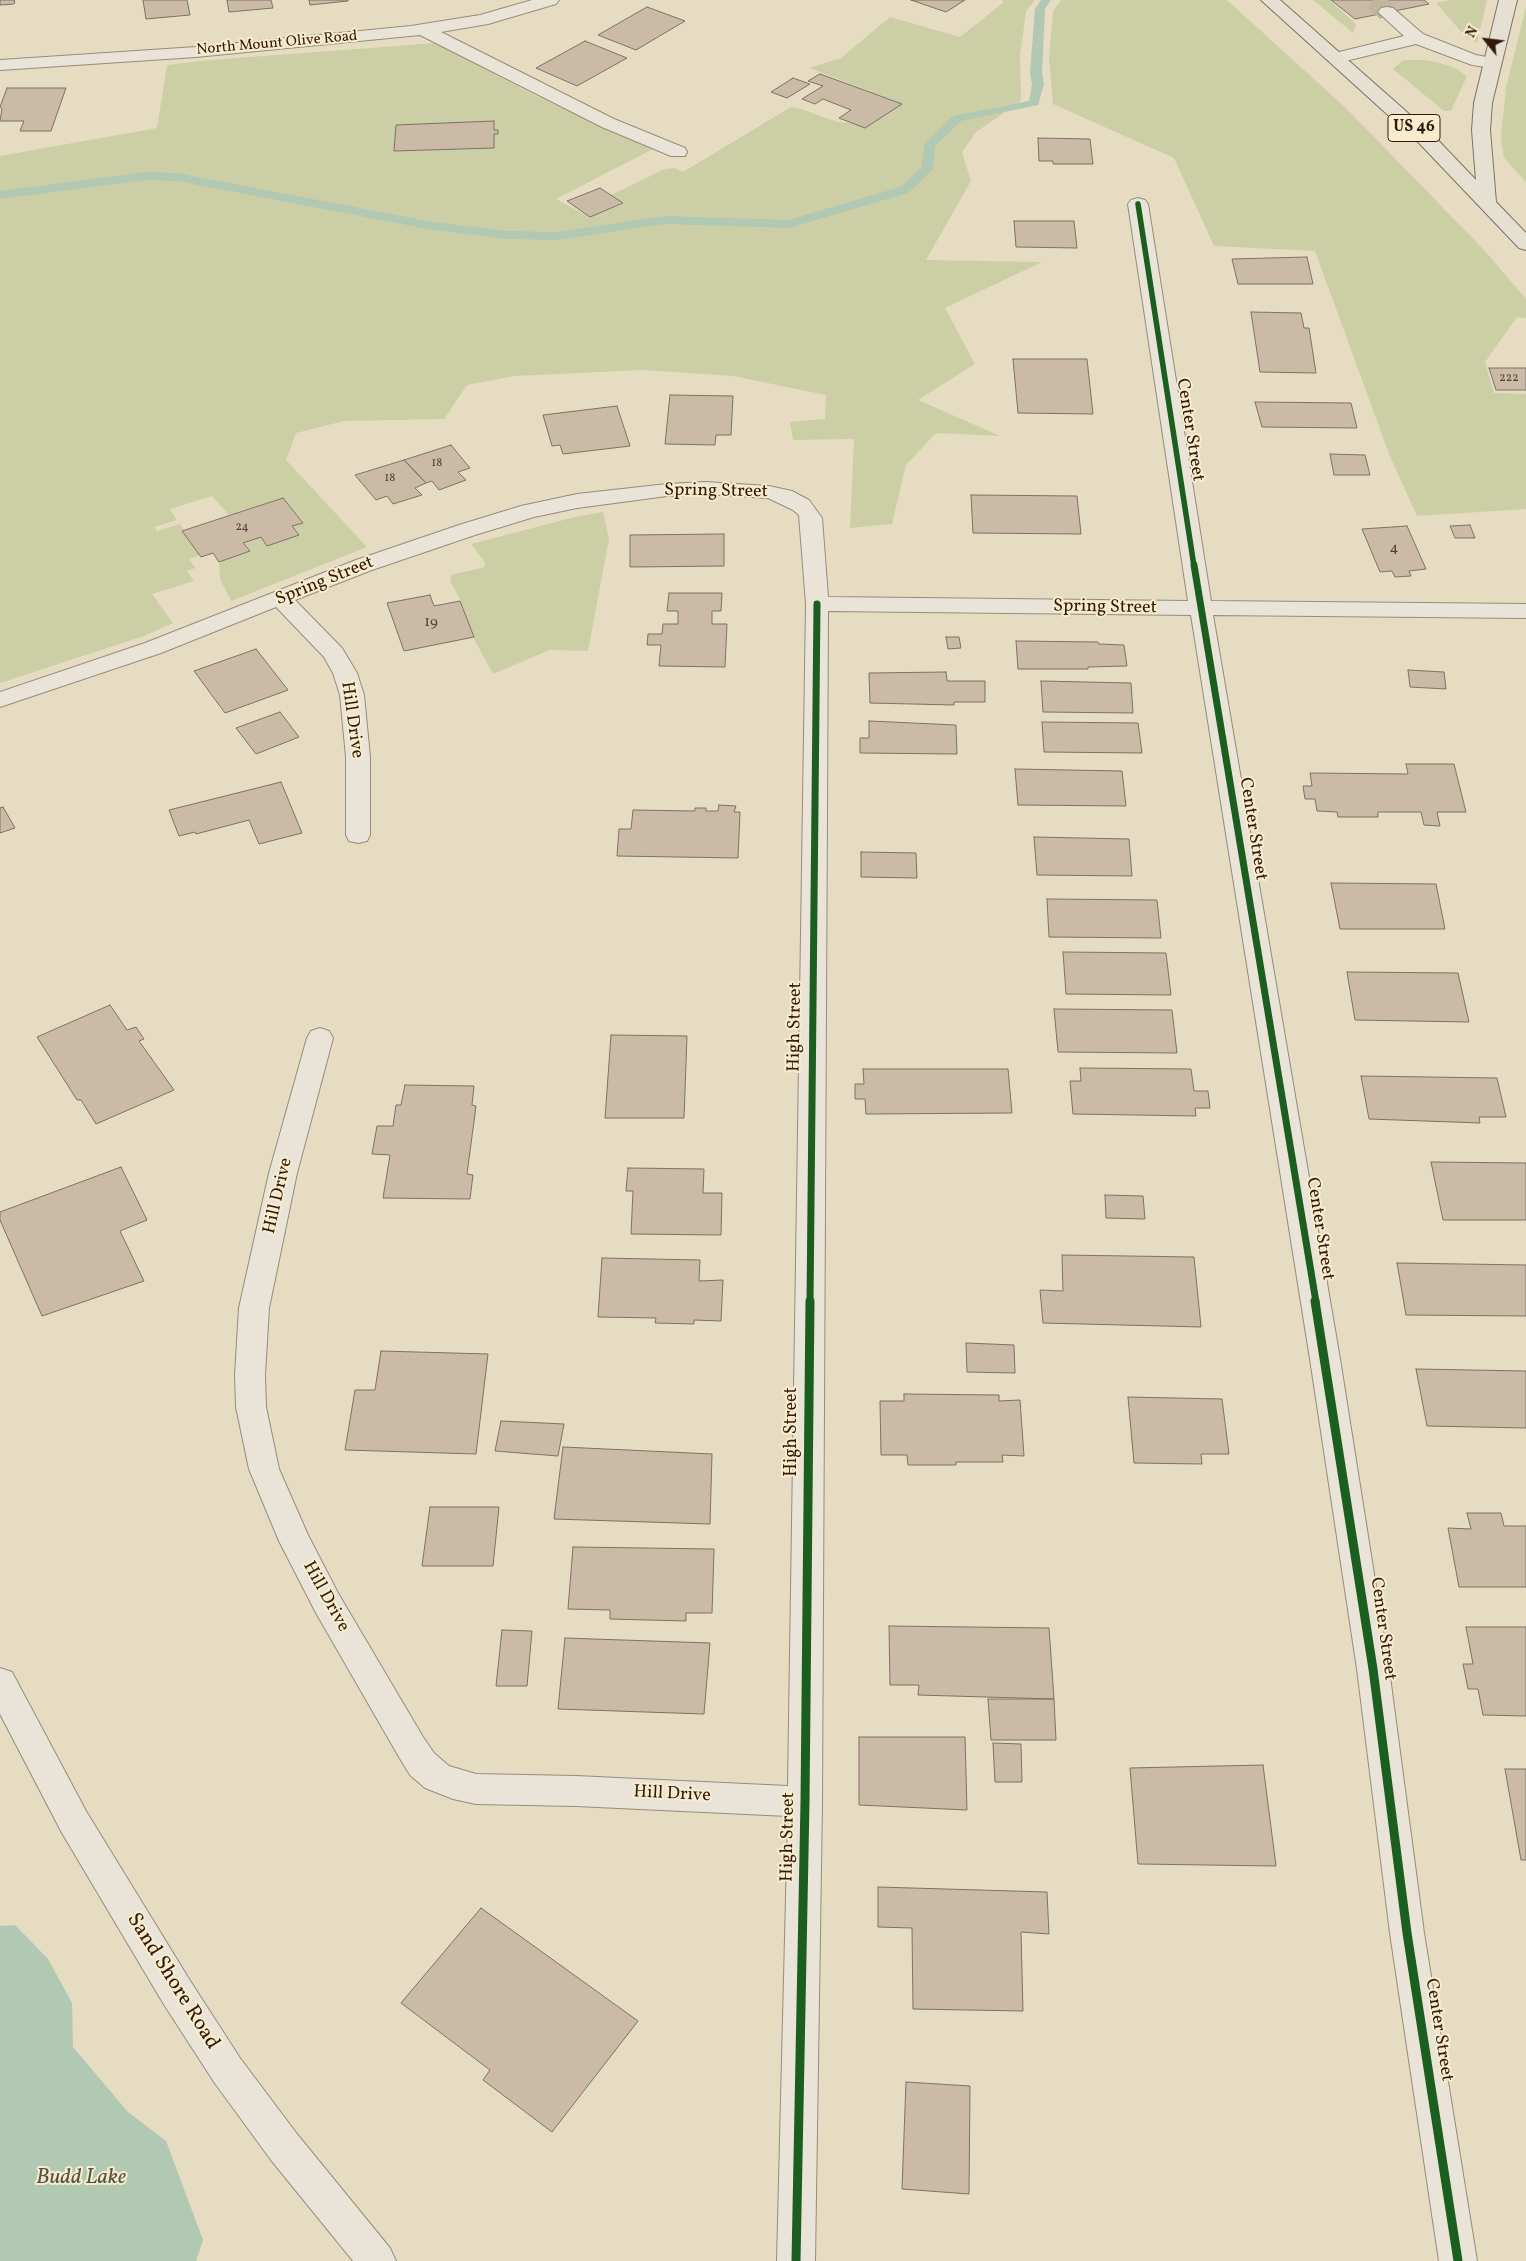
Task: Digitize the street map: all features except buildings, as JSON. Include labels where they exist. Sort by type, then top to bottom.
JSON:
[{"type":"main road","name":"US 46","points":[[1270,0],[1427,140],[1526,244]]},
{"type":"main road","points":[[1487,201],[1481,130],[1483,103],[1508,0]]},
{"type":"street","points":[[495,0],[512,13]]},
{"type":"street","name":"North Mount Olive Road","points":[[0,65],[196,52],[424,30],[465,24],[512,13],[550,0]]},
{"type":"street","points":[[1387,12],[1417,38],[1472,60],[1492,63]]},
{"type":"street","points":[[424,30],[608,123],[678,152]]},
{"type":"street","points":[[1337,58],[1417,38]]},
{"type":"street","name":"Center Street","points":[[1138,204],[1202,609],[1325,1359],[1373,1670],[1408,1933],[1458,2261]]},
{"type":"street","name":"Spring Street","points":[[0,700],[153,648],[282,599],[364,565],[529,511],[626,494],[705,488],[777,494],[796,501],[806,509],[811,518],[817,604],[1526,611]]},
{"type":"street","name":"Hill Drive","points":[[282,599],[334,654],[345,673],[352,695],[358,757],[358,835]]},
{"type":"street","name":"High Street","points":[[796,2261],[805,1802],[817,604]]},
{"type":"street","name":"Hill Drive","points":[[320,1038],[283,1173],[254,1308],[250,1375],[251,1407],[264,1469],[291,1532],[327,1603],[411,1747],[422,1764],[437,1777],[453,1784],[476,1789],[805,1802]]},
{"type":"street","name":"Sand Shore Road","points":[[0,1682],[74,1822],[176,1991],[227,2070],[284,2148],[377,2261]]},
{"type":"shaded area","points":[[1002,0],[1035,0],[1026,11],[1020,56],[1021,101],[976,132],[962,152],[971,181],[926,260],[1042,262],[945,308],[975,364],[918,400],[1000,436],[936,433],[906,465],[892,524],[850,528],[854,439],[793,440],[790,422],[825,419],[826,395],[733,376],[642,370],[515,376],[467,385],[444,419],[344,421],[296,433],[286,460],[367,547],[231,601],[220,579],[219,562],[249,551],[243,543],[261,537],[267,546],[292,526],[303,522],[283,498],[229,515],[212,496],[170,509],[177,520],[154,527],[157,531],[180,524],[200,555],[189,559],[195,568],[187,571],[194,581],[152,594],[173,623],[144,636],[0,683],[0,156],[157,128],[167,65],[436,43],[534,95],[653,149],[556,199],[590,217],[623,204],[611,195],[665,169],[675,168],[683,172],[791,107],[838,122],[852,123],[901,104],[810,68],[841,58],[890,17],[960,37],[1004,2]]},
{"type":"shaded area","points":[[1061,0],[1227,0],[1347,109],[1485,251],[1526,299],[1526,318],[1517,317],[1485,362],[1494,393],[1526,394],[1526,509],[1417,516],[1389,454],[1315,251],[1214,246],[1174,158],[1053,104],[1049,58],[1053,11]]},
{"type":"shaded area","points":[[1313,0],[1329,0],[1354,22],[1356,26],[1353,33]]},
{"type":"shaded area","points":[[1451,0],[1487,0],[1477,43],[1465,36],[1436,3]]},
{"type":"shaded area","points":[[1526,7],[1526,182],[1504,158],[1501,137],[1506,88]]},
{"type":"shaded area","points":[[1403,60],[1426,60],[1440,63],[1455,68],[1467,76],[1451,111],[1444,111],[1393,69]]},
{"type":"shaded area","points":[[603,512],[609,539],[588,651],[550,650],[493,674],[473,637],[461,601],[450,581],[451,575],[485,567],[484,561],[471,544],[575,517]]},
{"type":"water","name":"Budd Lake","points":[[15,1925],[48,1959],[72,2003],[73,2047],[128,2112],[166,2141],[203,2240],[196,2261],[0,2261],[0,1926]]},
{"type":"waterway","points":[[0,195],[146,176],[177,177],[433,226],[508,235],[557,236],[665,220],[789,224],[904,190],[927,169],[929,145],[957,118],[1034,103],[1038,84],[1036,73],[1040,9],[1046,0]]},
{"type":"tunnel","points":[[1373,0],[1387,12]]},
{"type":"cycle path","points":[[1138,204],[1211,673],[1325,1359],[1373,1669],[1407,1933],[1458,2261]]},
{"type":"cycle path","points":[[796,2261],[805,1802],[817,604]]}]
